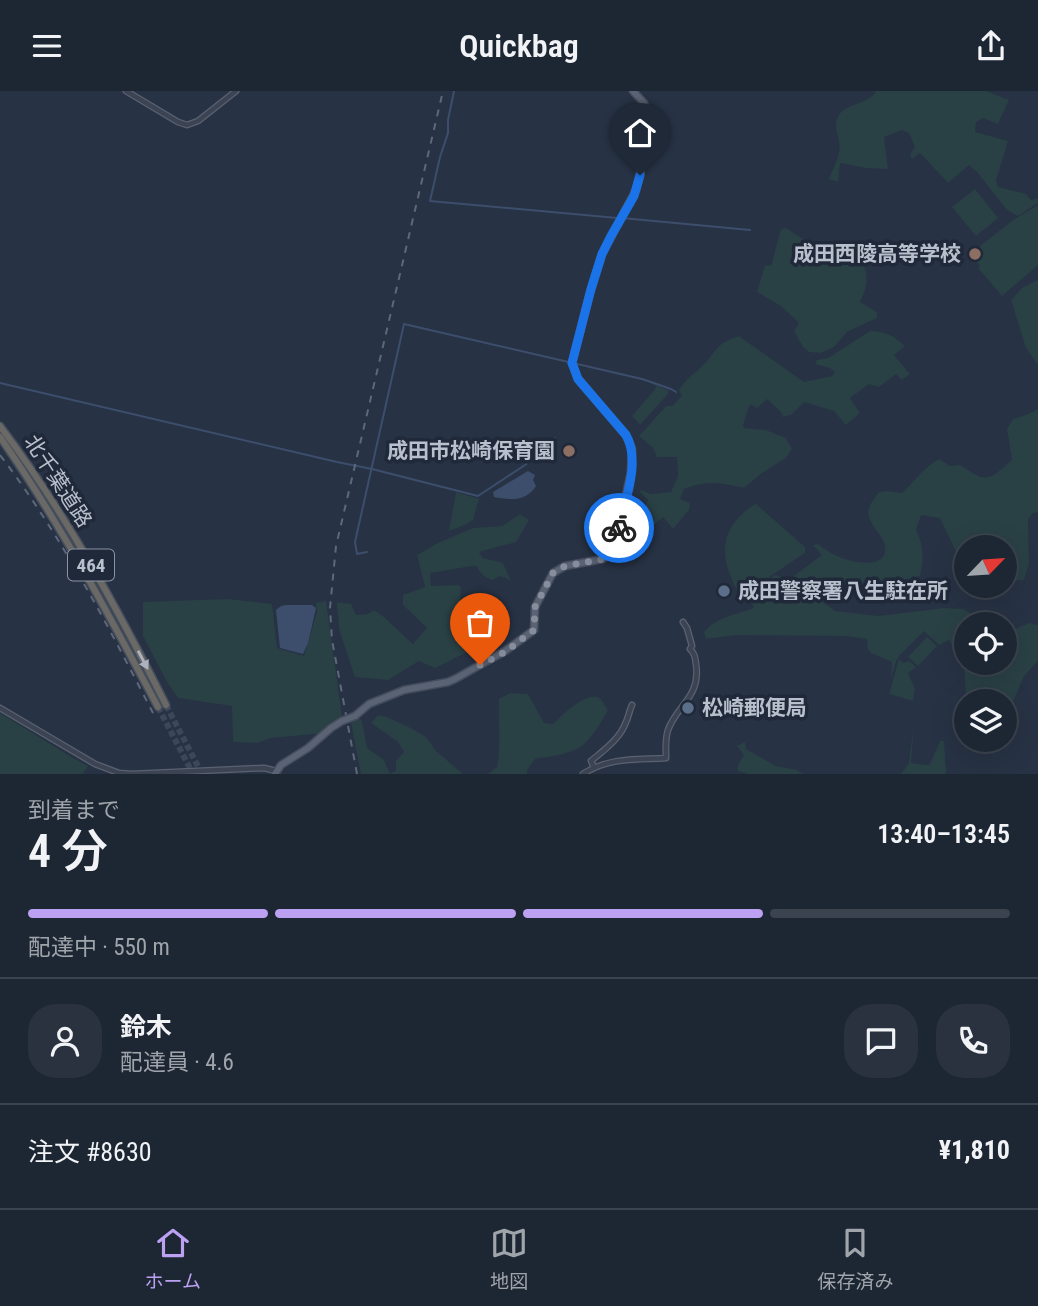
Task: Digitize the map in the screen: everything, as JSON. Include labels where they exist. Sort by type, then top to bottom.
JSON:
[{"type":"highway","name":"北千葉道路","points":[[0,426],[58,517],[119,616],[162,706],[111,619],[58,517],[0,437]]},
{"type":"main road","points":[[276,772],[281,765],[308,748],[331,728],[355,716],[369,704],[404,690],[448,682],[505,652],[534,630],[535,607],[553,573],[565,566],[603,559],[613,551],[631,473],[632,449],[626,435],[578,379],[572,363],[602,254],[639,182],[646,112],[644,103],[633,91]]},
{"type":"street","points":[[125,91],[177,122],[187,125],[198,121],[236,91]]},
{"type":"street","points":[[583,774],[608,762],[666,758],[668,730],[696,684],[694,652],[690,649],[692,646],[683,622]]},
{"type":"street","points":[[594,767],[591,761],[619,735],[632,705]]},
{"type":"street","points":[[0,708],[95,764],[119,773],[264,768],[276,772]]},
{"type":"green space","points":[[876,91],[986,91],[1009,100],[998,124],[983,118],[976,122],[975,132],[1008,141],[996,181],[998,187],[1026,194],[1031,200],[1038,198],[1038,203],[1018,216],[1007,210],[969,165],[948,183],[920,153],[912,159],[910,155],[915,147],[909,133],[902,130],[884,137],[888,169],[840,163],[838,182],[829,179],[839,153],[836,124],[839,115],[847,108],[868,99]]},
{"type":"green space","points":[[975,189],[998,218],[976,236],[952,207]]},
{"type":"green space","points":[[1038,205],[1038,265],[1002,296],[978,268],[980,266],[970,254],[1013,220]]},
{"type":"green space","points":[[786,228],[814,246],[840,249],[854,243],[866,272],[866,285],[860,302],[877,312],[877,318],[847,332],[834,347],[821,353],[809,352],[803,347],[794,331],[799,323],[781,306],[757,292],[765,265],[771,266],[781,229]]},
{"type":"green space","points":[[1038,280],[1038,365],[1026,348],[1011,300],[1022,288]]},
{"type":"green space","points":[[870,331],[889,335],[905,346],[894,355],[910,374],[902,380],[896,374],[879,387],[869,384],[850,398],[860,413],[846,425],[834,411],[804,402],[791,415],[783,417],[767,399],[757,408],[750,404],[744,428],[766,430],[786,438],[792,449],[786,458],[744,488],[714,483],[684,489],[680,499],[690,503],[689,510],[673,529],[663,517],[642,536],[623,534],[629,509],[640,515],[648,500],[641,490],[651,494],[671,492],[678,476],[677,457],[657,457],[653,448],[639,436],[666,406],[672,406],[682,396],[679,390],[719,346],[739,336],[804,382],[832,376],[835,372],[815,364],[817,360],[828,358]]},
{"type":"green space","points":[[655,385],[668,390],[668,394],[640,425],[632,416],[656,388]]},
{"type":"green space","points":[[1038,409],[1038,512],[1028,519],[1029,564],[1024,580],[1017,580],[1017,535],[954,535],[954,548],[940,518],[921,515],[916,530],[922,553],[920,576],[888,582],[791,578],[822,555],[813,545],[818,544],[834,555],[849,560],[878,561],[883,557],[885,546],[868,513],[879,492],[902,493],[939,459],[950,466],[960,465],[981,477],[995,474],[1012,460],[1007,429],[1013,419]]},
{"type":"green space","points":[[456,492],[479,499],[473,520],[449,531]]},
{"type":"green space","points":[[756,504],[805,547],[805,553],[739,594],[727,565],[725,545],[732,526],[745,511]]},
{"type":"green space","points":[[520,514],[529,520],[516,542],[479,552],[483,558],[503,563],[511,581],[500,576],[489,579],[477,566],[430,573],[431,586],[461,587],[459,617],[471,650],[435,668],[419,661],[388,680],[355,677],[339,629],[337,602],[351,604],[356,615],[368,614],[374,610],[413,644],[427,628],[403,605],[403,595],[425,587],[417,555],[473,528],[502,526]]},
{"type":"green space","points":[[775,575],[786,580],[799,594],[808,591],[835,611],[878,616],[944,608],[964,609],[968,612],[954,612],[954,649],[949,640],[939,645],[924,631],[900,655],[891,679],[892,662],[871,653],[867,639],[846,636],[736,635],[706,639],[704,632],[714,623],[754,608],[748,591]]},
{"type":"green space","points":[[228,599],[272,604],[277,648],[304,656],[317,612],[316,603],[326,601],[342,716],[324,733],[271,738],[257,743],[233,742],[232,706],[178,698],[143,636],[143,602]]},
{"type":"green space","points":[[1029,623],[1038,625],[1038,661],[1024,676],[1017,692],[1017,689],[966,689],[965,675],[1017,675],[1017,628]]},
{"type":"green space","points":[[927,637],[937,646],[918,666],[908,657]]},
{"type":"green space","points":[[899,659],[903,663],[909,661],[916,667],[908,673],[915,689],[913,701],[889,694]]},
{"type":"green space","points":[[510,693],[528,694],[544,723],[553,724],[573,706],[591,697],[600,699],[608,710],[587,742],[580,747],[562,754],[535,759],[527,774],[488,774],[497,767],[499,699]]},
{"type":"green space","points":[[0,713],[88,766],[83,774],[0,774]]},
{"type":"green space","points":[[378,715],[426,737],[436,751],[463,774],[390,774],[396,771],[396,761],[404,752],[398,742],[371,723]]},
{"type":"green space","points":[[359,718],[362,721],[367,748],[384,760],[390,774],[361,774],[351,723]]},
{"type":"green space","points":[[914,723],[911,763],[930,764],[940,741],[944,741],[946,774],[901,774],[909,763]]},
{"type":"green space","points":[[745,742],[746,749],[776,766],[797,770],[803,774],[748,774],[738,771],[738,765],[744,755],[737,746]]},
{"type":"water","points":[[528,471],[535,475],[533,480],[536,486],[528,495],[512,499],[494,497],[493,492]]},
{"type":"water","points":[[286,605],[312,605],[316,608],[303,654],[280,648],[276,610]]},
{"type":"waterway","points":[[454,91],[448,133],[430,201],[617,218]]},
{"type":"waterway","points":[[622,218],[750,230]]},
{"type":"waterway","points":[[367,552],[357,554],[355,542],[404,324],[642,379],[676,392]]},
{"type":"waterway","points":[[0,383],[478,496],[525,465],[555,438]]},
{"type":"tunnel","points":[[166,705],[202,774]]},
{"type":"tunnel","points":[[158,707],[193,774]]},
{"type":"railway","points":[[357,774],[332,640],[330,608],[336,546],[443,91]]},
{"type":"railway","points":[[0,455],[63,548],[153,713]]},
{"type":"way so far","points":[[480,665],[505,652],[534,630],[535,607],[553,573],[565,566],[608,557],[613,551],[619,528]]},
{"type":"place","name":"成田西陵高等学校","points":[[975,254]]},
{"type":"place","name":"成田市松崎保育園","points":[[569,451]]},
{"type":"place","name":"成田警察署八生駐在所","points":[[724,591]]},
{"type":"place","name":"松崎郵便局","points":[[688,708]]},
{"type":"route","points":[[619,528],[631,473],[631,445],[626,435],[578,379],[572,363],[602,254],[634,196],[640,175]]}]
